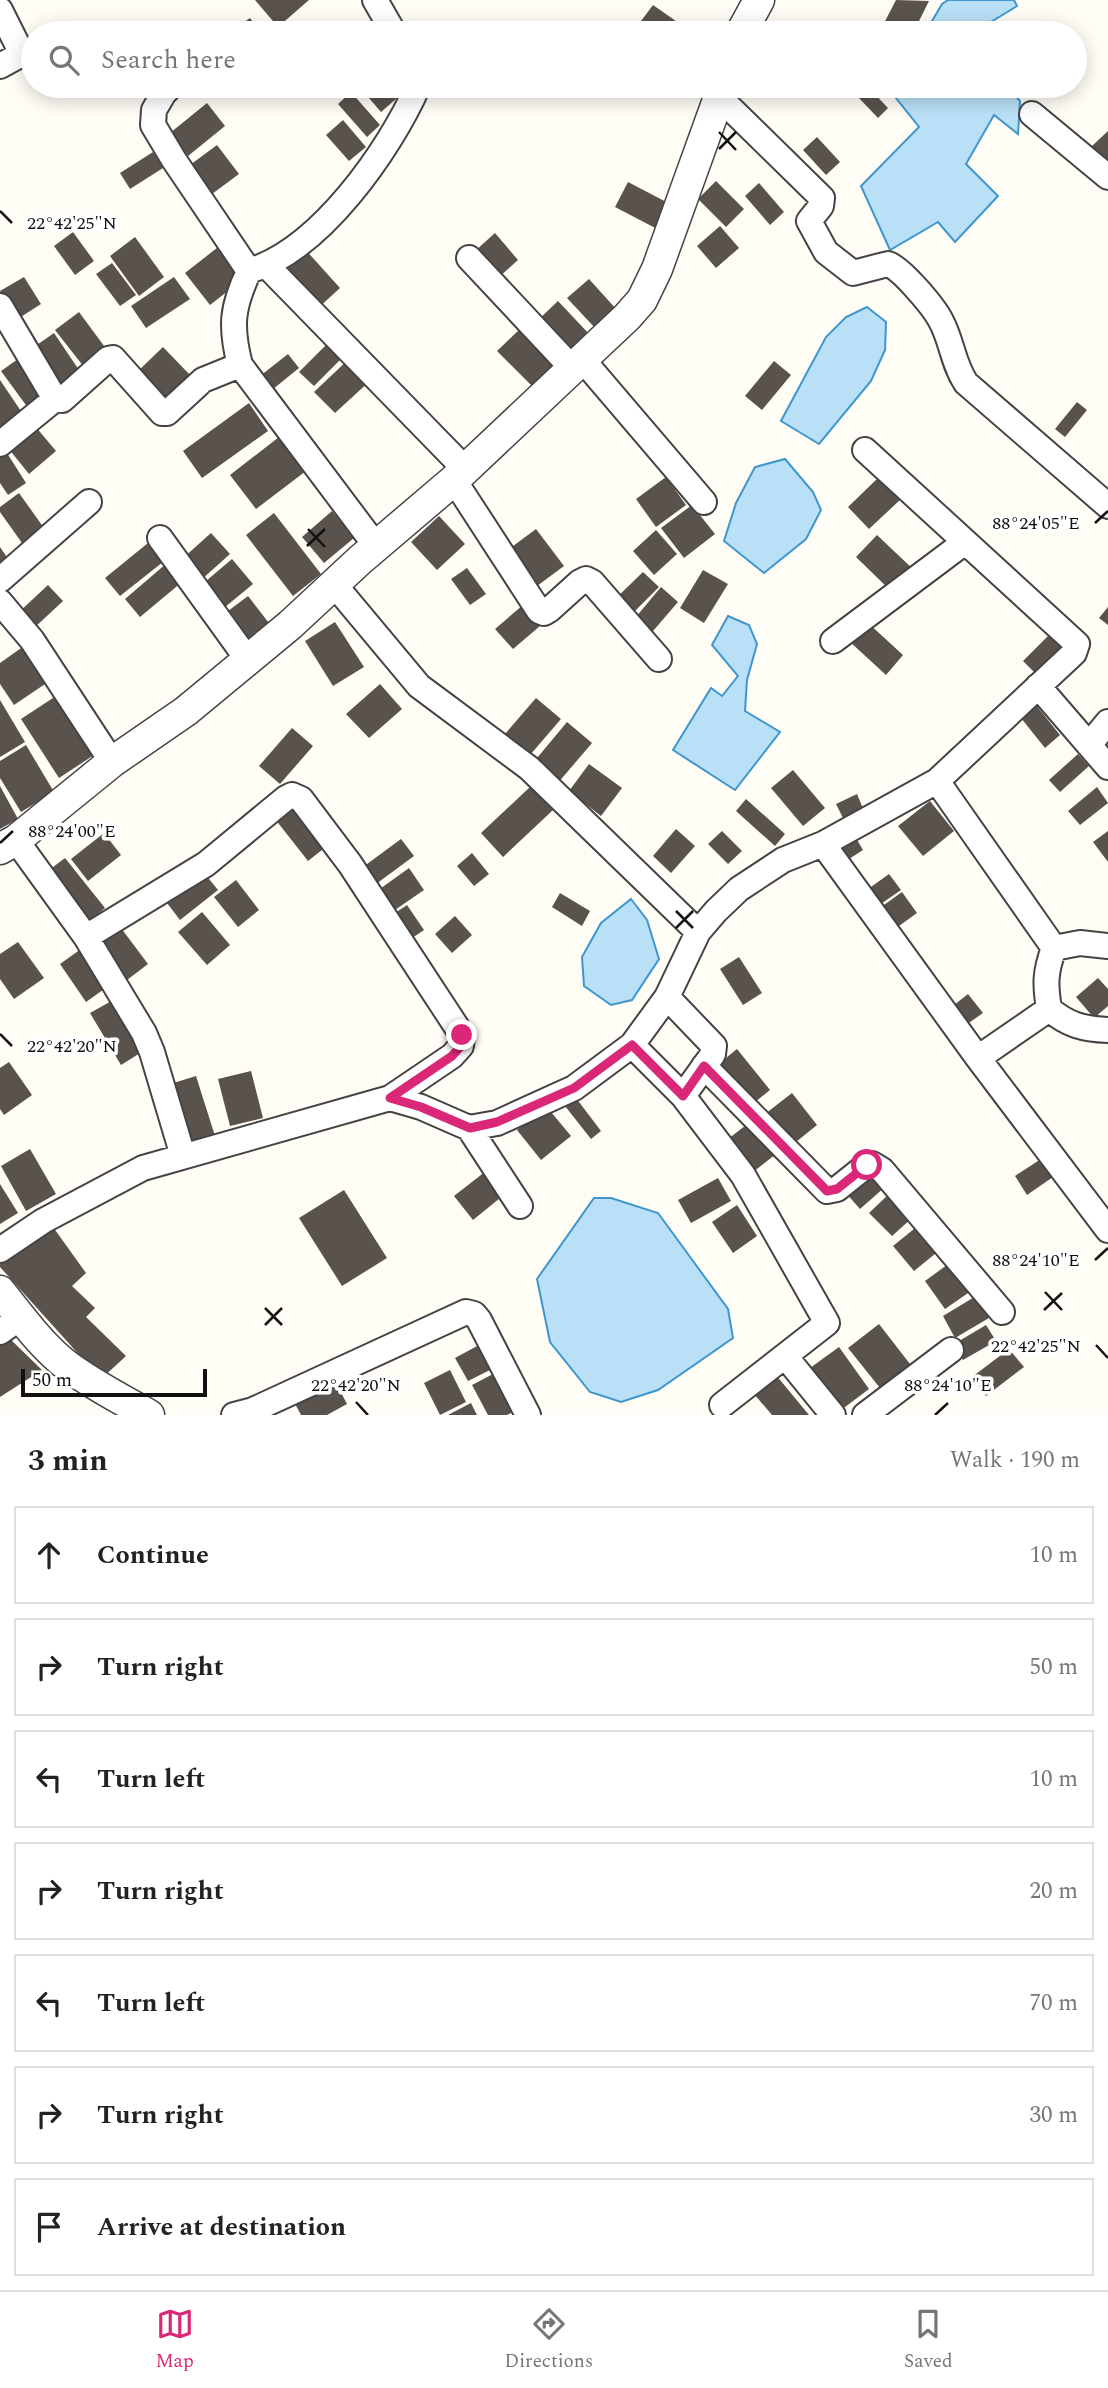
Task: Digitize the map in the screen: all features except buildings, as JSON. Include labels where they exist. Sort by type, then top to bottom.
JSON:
[{"type":"street","points":[[375,0],[387,21]]},
{"type":"street","points":[[748,21],[759,0]]},
{"type":"street","points":[[0,10],[21,52]]},
{"type":"street","points":[[0,66],[21,55]]},
{"type":"street","points":[[162,98],[154,110],[153,125],[174,160],[258,268],[460,474],[538,611],[544,613],[549,610],[586,579],[592,582],[659,659]]},
{"type":"street","points":[[376,545],[240,365],[233,337],[234,317],[258,268],[288,254],[326,222],[390,138],[412,98]]},
{"type":"street","points":[[183,1156],[144,1033],[86,937],[8,844],[112,762],[186,711],[290,625],[333,583],[460,474],[627,317],[642,300],[657,270],[718,98]]},
{"type":"street","points":[[728,98],[822,198],[821,206],[809,221],[826,252],[853,273],[888,264],[901,271],[940,318],[957,368],[966,383],[1108,506]]},
{"type":"street","points":[[1032,114],[1108,177]]},
{"type":"street","points":[[469,258],[577,363],[704,502]]},
{"type":"street","points":[[0,306],[55,399]]},
{"type":"street","points":[[0,444],[55,399],[62,400],[108,359],[113,358],[163,413],[167,413],[203,380],[240,365]]},
{"type":"street","points":[[470,1128],[497,1122],[574,1088],[632,1045],[667,997],[698,932],[723,904],[764,871],[823,844],[937,780],[1074,653],[1077,644],[864,450]]},
{"type":"street","points":[[0,580],[89,502]]},
{"type":"street","points":[[160,538],[248,660]]},
{"type":"street","points":[[833,641],[965,542]]},
{"type":"street","points":[[333,583],[419,686],[529,768],[698,932]]},
{"type":"street","points":[[0,602],[32,640],[112,762]]},
{"type":"street","points":[[1038,686],[1108,767]]},
{"type":"street","points":[[1089,745],[1108,722]]},
{"type":"street","points":[[937,780],[1054,948]]},
{"type":"street","points":[[0,1250],[43,1221],[143,1168],[390,1098],[452,1056],[461,1046],[462,1035],[350,864],[301,799],[292,795],[206,864],[86,937]]},
{"type":"street","points":[[823,844],[978,1058],[1108,1230]]},
{"type":"street","points":[[1054,948],[1080,943],[1108,946]]},
{"type":"street","points":[[1054,948],[1045,981],[1049,1009],[1064,1022],[1082,1029],[1108,1030]]},
{"type":"street","points":[[667,997],[714,1046],[713,1054],[683,1096]]},
{"type":"street","points":[[978,1058],[1049,1009]]},
{"type":"street","points":[[632,1045],[683,1096],[743,1175],[827,1323],[785,1356],[724,1412]]},
{"type":"street","points":[[704,1066],[827,1191],[837,1189],[867,1165],[872,1164],[882,1170],[1002,1312]]},
{"type":"street","points":[[390,1098],[421,1107],[470,1128],[520,1206]]},
{"type":"street","points":[[0,1291],[11,1324],[100,1388],[141,1413]]},
{"type":"street","points":[[234,1415],[254,1410],[466,1312],[474,1314],[479,1320],[528,1415]]},
{"type":"street","points":[[865,1415],[951,1350]]},
{"type":"street","points":[[785,1356],[833,1415]]},
{"type":"water","points":[[948,0],[1014,0],[1017,6],[993,21],[932,21],[942,4]]},
{"type":"water","points":[[896,98],[1017,98],[1020,101],[1018,134],[994,115],[966,164],[998,196],[955,242],[938,222],[890,250],[861,186],[919,127]]},
{"type":"water","points":[[867,307],[886,322],[885,350],[871,381],[819,444],[781,421],[826,337],[846,317]]},
{"type":"water","points":[[785,459],[813,492],[821,510],[806,539],[764,573],[724,541],[736,503],[755,467]]},
{"type":"water","points":[[728,616],[749,625],[757,644],[747,680],[745,711],[780,732],[735,790],[673,750],[711,688],[722,696],[738,676],[712,645]]},
{"type":"water","points":[[631,899],[647,920],[659,959],[632,1000],[611,1005],[584,986],[582,957],[601,923]]},
{"type":"water","points":[[594,1198],[611,1198],[658,1213],[728,1309],[733,1338],[658,1390],[621,1402],[590,1392],[550,1342],[537,1279]]},
{"type":"route","points":[[462,1035],[461,1046],[452,1056],[390,1098],[421,1107],[470,1128],[497,1122],[574,1088],[632,1045],[683,1096],[704,1066],[827,1191],[837,1189],[867,1165]]}]
